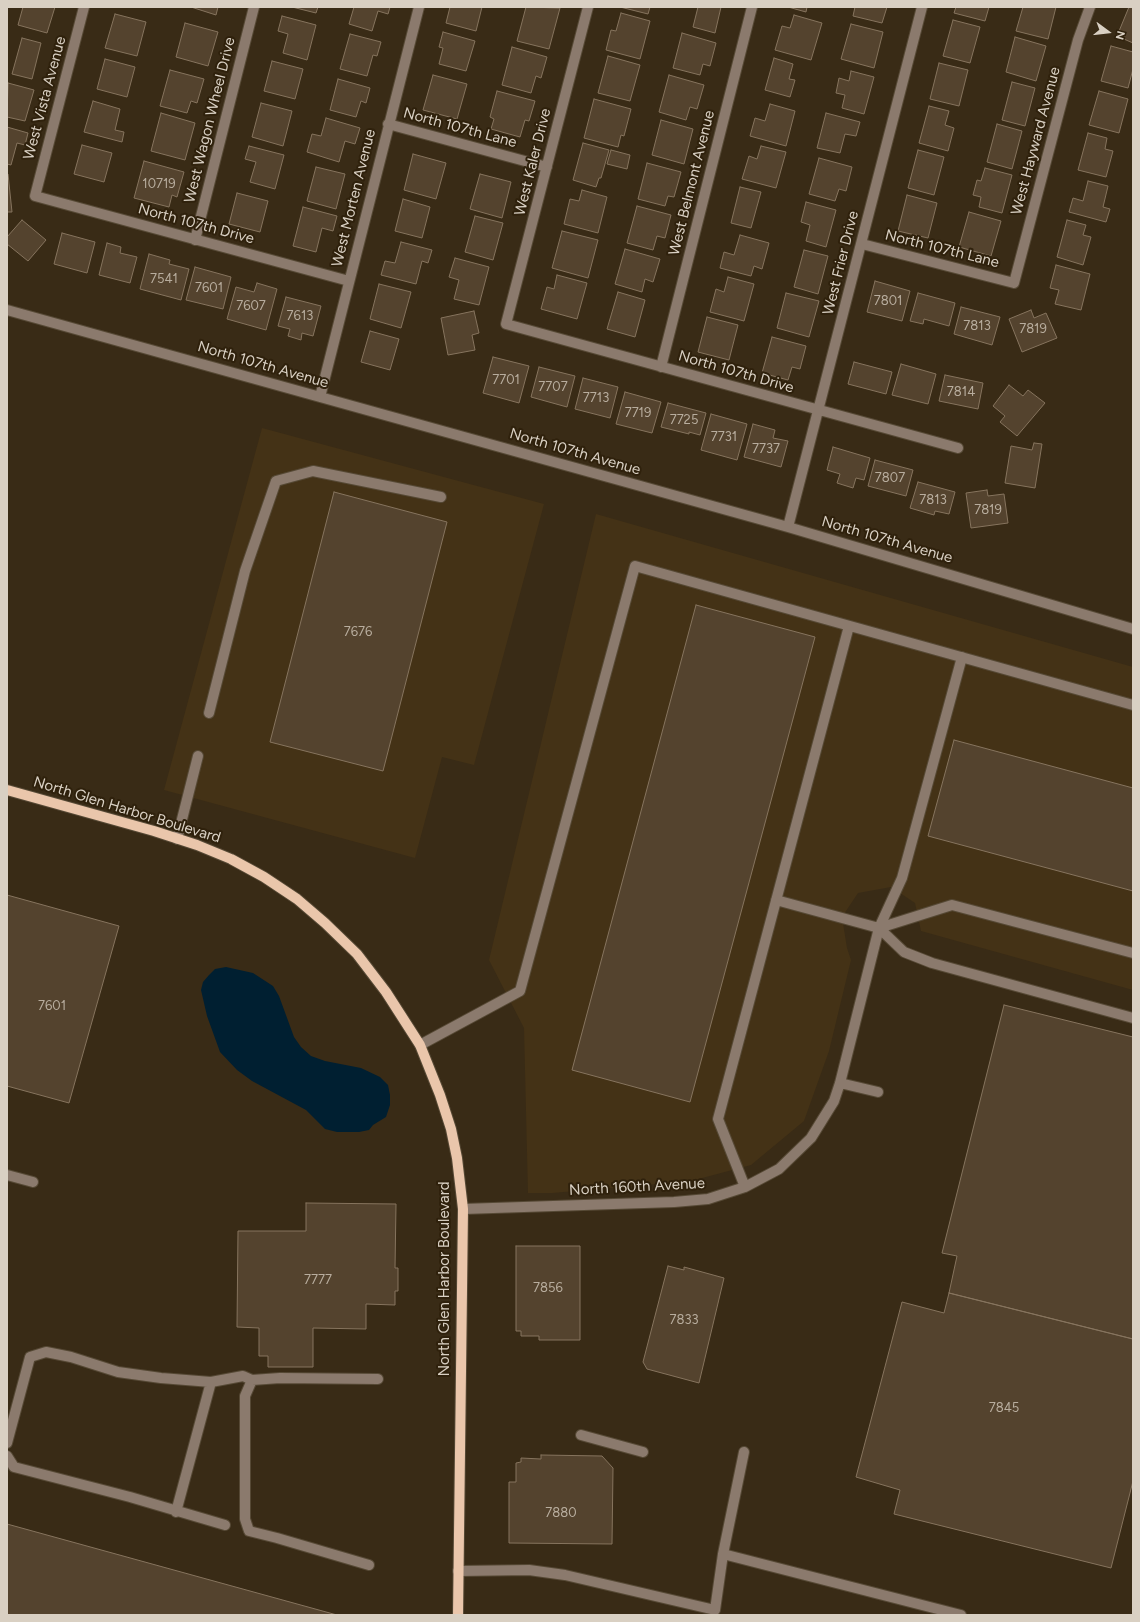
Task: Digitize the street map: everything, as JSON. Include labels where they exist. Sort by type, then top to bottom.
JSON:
[{"type":"main road","name":"North Glen Harbor Boulevard","points":[[7,790],[177,839],[231,859],[264,877],[297,899],[325,923],[357,954],[386,992],[420,1045],[440,1095],[451,1129],[457,1158],[462,1209],[458,1615]]},
{"type":"street","name":"West Vista Avenue","points":[[35,196],[84,7]]},
{"type":"street","name":"West Wagon Wheel Drive","points":[[195,240],[254,7]]},
{"type":"street","name":"West Morten Avenue","points":[[320,397],[348,281],[419,7]]},
{"type":"street","name":"West Kaler Drive","points":[[506,324],[588,7]]},
{"type":"street","name":"West Belmont Avenue","points":[[661,367],[752,7]]},
{"type":"street","name":"West Frier Drive","points":[[788,527],[922,7]]},
{"type":"street","name":"West Hayward Avenue","points":[[1014,283],[1078,40],[1090,7]]},
{"type":"street","name":"North 107th Lane","points":[[388,124],[547,167]]},
{"type":"street","name":"North 107th Drive","points":[[35,196],[348,281]]},
{"type":"street","name":"North 107th Lane","points":[[862,244],[1014,283]]},
{"type":"street","name":"North 107th Avenue","points":[[7,310],[788,527],[1133,629]]},
{"type":"street","name":"North 107th Drive","points":[[506,324],[958,448]]},
{"type":"street","points":[[209,713],[244,571],[276,481],[313,471],[441,497]]},
{"type":"street","points":[[420,1045],[520,991],[635,566],[1133,705]]},
{"type":"street","points":[[745,1187],[718,1119],[849,626]]},
{"type":"street","name":"North 160th Avenue","points":[[462,1209],[674,1202],[708,1199],[745,1187],[779,1169],[811,1138],[834,1100],[840,1083],[879,928],[902,878],[962,658]]},
{"type":"street","points":[[177,839],[198,756]]},
{"type":"street","points":[[776,900],[879,928],[904,952],[932,962],[1133,1018]]},
{"type":"street","points":[[879,928],[952,905],[1133,954]]},
{"type":"street","points":[[840,1083],[878,1092]]},
{"type":"street","points":[[7,1175],[33,1182]]},
{"type":"street","points":[[7,1443],[30,1357],[46,1352],[118,1372],[161,1378],[211,1382],[243,1376],[252,1380],[280,1378],[378,1379]]},
{"type":"street","points":[[252,1380],[245,1396],[245,1519],[250,1531],[369,1565]]},
{"type":"street","points":[[176,1512],[211,1382]]},
{"type":"street","points":[[581,1435],[643,1452]]},
{"type":"street","points":[[458,1571],[529,1570],[558,1574],[599,1582],[715,1610],[723,1554],[744,1452]]},
{"type":"street","points":[[7,1456],[14,1467],[130,1497],[176,1512],[225,1525]]},
{"type":"street","points":[[723,1554],[961,1615]]},
{"type":"shaded area","points":[[262,428],[544,504],[474,765],[442,757],[415,858],[164,790]]},
{"type":"shaded area","points":[[596,514],[1133,667],[1133,990],[921,931],[915,903],[891,887],[858,893],[842,917],[847,948],[851,960],[829,1051],[804,1121],[751,1165],[691,1181],[552,1193],[528,1193],[524,1028],[489,960]]},
{"type":"water","points":[[226,967],[253,973],[273,986],[279,996],[294,1037],[301,1047],[311,1056],[325,1061],[361,1068],[380,1077],[388,1085],[390,1095],[390,1105],[386,1117],[373,1125],[369,1130],[359,1132],[337,1132],[325,1129],[306,1110],[252,1081],[237,1070],[220,1052],[207,1016],[201,990],[203,982],[215,969]]},
{"type":"building","points":[[23,7],[55,7],[47,33],[18,25]]},
{"type":"building","points":[[191,7],[218,7],[216,15]]},
{"type":"building","points":[[292,7],[318,7],[316,13]]},
{"type":"building","points":[[354,7],[390,7],[388,14],[378,11],[372,31],[349,24]]},
{"type":"building","points":[[450,7],[482,7],[476,31],[446,23]]},
{"type":"building","points":[[526,7],[560,8],[549,49],[517,41]]},
{"type":"building","points":[[620,7],[650,7],[648,14]]},
{"type":"building","points":[[698,7],[721,7],[715,33],[693,27]]},
{"type":"building","points":[[788,7],[807,7],[806,12]]},
{"type":"building","points":[[855,7],[887,7],[882,23],[853,16]]},
{"type":"building","points":[[956,7],[989,7],[985,21],[954,13]]},
{"type":"building","points":[[1023,7],[1056,7],[1048,39],[1016,31]]},
{"type":"building","points":[[1129,7],[1133,7],[1133,43],[1117,36]]},
{"type":"building","points":[[621,13],[650,21],[640,59],[606,50],[611,30],[616,31]]},
{"type":"building","points":[[115,14],[146,22],[137,56],[105,48]]},
{"type":"building","points":[[794,15],[822,23],[811,60],[775,50],[782,26],[790,28]]},
{"type":"building","points":[[282,16],[316,25],[307,60],[283,53],[288,34],[278,31]]},
{"type":"building","points":[[953,20],[980,27],[970,63],[943,56]]},
{"type":"building","points":[[185,23],[218,32],[208,66],[176,57]]},
{"type":"building","points":[[851,24],[883,32],[874,68],[841,59]]},
{"type":"building","points":[[443,32],[475,41],[466,71],[439,64],[443,48],[439,47]]},
{"type":"building","points":[[682,33],[716,43],[710,66],[703,64],[700,75],[673,68]]},
{"type":"building","points":[[350,34],[381,42],[377,56],[373,55],[367,76],[340,69]]},
{"type":"building","points":[[1015,37],[1046,46],[1036,81],[1006,72]]},
{"type":"building","points":[[22,38],[41,43],[32,79],[12,74]]},
{"type":"building","points":[[1111,46],[1133,52],[1133,69],[1128,88],[1101,81]]},
{"type":"building","points":[[512,47],[547,57],[541,78],[536,76],[531,93],[502,85]]},
{"type":"building","points":[[608,56],[640,65],[630,101],[598,93]]},
{"type":"building","points":[[774,58],[793,64],[789,79],[795,80],[790,97],[765,90]]},
{"type":"building","points":[[105,59],[135,67],[127,97],[97,89]]},
{"type":"building","points":[[272,61],[303,69],[295,99],[264,91]]},
{"type":"building","points":[[939,63],[968,70],[959,106],[930,99]]},
{"type":"building","points":[[170,70],[204,79],[197,103],[191,101],[187,113],[160,106]]},
{"type":"building","points":[[851,71],[874,77],[864,114],[842,108],[845,95],[836,93],[839,78],[849,81]]},
{"type":"building","points":[[433,75],[467,84],[457,119],[423,110]]},
{"type":"building","points":[[669,75],[704,85],[697,109],[690,107],[686,120],[659,112]]},
{"type":"building","points":[[338,79],[370,88],[366,103],[361,101],[356,117],[330,110]]},
{"type":"building","points":[[1012,82],[1035,88],[1025,126],[1002,120]]},
{"type":"building","points":[[8,83],[34,90],[25,121],[7,117]]},
{"type":"building","points":[[497,91],[535,101],[529,121],[525,120],[520,137],[491,129],[494,119],[490,117]]},
{"type":"building","points":[[1099,91],[1128,99],[1119,133],[1089,125]]},
{"type":"building","points":[[594,99],[631,109],[624,136],[621,135],[618,147],[584,138]]},
{"type":"building","points":[[93,101],[120,109],[115,130],[124,132],[122,142],[84,132]]},
{"type":"building","points":[[261,103],[292,111],[283,146],[252,137]]},
{"type":"building","points":[[770,104],[795,111],[786,146],[750,136],[755,118],[765,121]]},
{"type":"building","points":[[929,106],[949,111],[945,125],[954,128],[948,151],[919,143]]},
{"type":"building","points":[[161,113],[195,123],[185,160],[151,151]]},
{"type":"building","points":[[826,113],[860,122],[856,136],[845,134],[840,153],[817,148]]},
{"type":"building","points":[[326,118],[360,128],[355,144],[345,141],[339,162],[307,152],[312,134],[321,136]]},
{"type":"building","points":[[661,120],[693,129],[684,164],[652,155]]},
{"type":"building","points":[[997,124],[1022,131],[1012,169],[987,162]]},
{"type":"building","points":[[7,127],[28,133],[25,145],[17,143],[11,165],[7,164]]},
{"type":"building","points":[[1088,133],[1107,138],[1105,149],[1113,151],[1106,177],[1078,170]]},
{"type":"building","points":[[583,143],[609,150],[601,178],[599,178],[596,187],[573,180]]},
{"type":"building","points":[[82,145],[112,153],[104,182],[74,174]]},
{"type":"building","points":[[249,146],[284,155],[275,189],[250,182],[256,162],[245,159]]},
{"type":"building","points":[[761,146],[786,152],[776,188],[742,179],[749,156],[757,159]]},
{"type":"building","points":[[611,150],[630,155],[627,169],[607,164]]},
{"type":"building","points":[[918,150],[944,157],[934,195],[908,188]]},
{"type":"building","points":[[413,154],[446,163],[436,199],[404,190]]},
{"type":"building","points":[[819,158],[852,167],[846,191],[839,189],[835,201],[809,194]]},
{"type":"building","points":[[144,161],[184,172],[177,197],[172,195],[169,207],[134,198]]},
{"type":"building","points":[[647,163],[681,172],[674,197],[668,196],[665,206],[638,199]]},
{"type":"building","points":[[316,167],[345,174],[336,209],[307,201]]},
{"type":"building","points":[[985,168],[1012,175],[1002,213],[979,207],[981,197],[973,195],[977,180],[981,181]]},
{"type":"building","points":[[8,174],[12,212],[7,212]]},
{"type":"building","points":[[480,174],[511,182],[502,218],[470,209]]},
{"type":"building","points":[[1088,181],[1108,186],[1103,207],[1110,209],[1106,222],[1069,212],[1073,198],[1083,201]]},
{"type":"building","points":[[740,187],[761,192],[751,228],[731,223]]},
{"type":"building","points":[[582,190],[607,197],[598,233],[564,224],[570,199],[579,201]]},
{"type":"building","points":[[237,193],[268,201],[260,232],[229,224]]},
{"type":"building","points":[[907,195],[937,203],[928,238],[898,231]]},
{"type":"building","points":[[403,199],[430,207],[422,238],[395,231]]},
{"type":"building","points":[[806,202],[836,210],[826,247],[806,241],[810,225],[801,222]]},
{"type":"building","points":[[637,206],[671,215],[665,238],[657,236],[653,250],[627,243]]},
{"type":"building","points":[[303,207],[337,216],[333,231],[322,228],[316,252],[293,246]]},
{"type":"building","points":[[969,212],[1001,221],[991,256],[959,247]]},
{"type":"building","points":[[475,216],[503,223],[493,260],[465,252]]},
{"type":"building","points":[[22,220],[46,240],[28,261],[7,244],[7,237]]},
{"type":"building","points":[[1067,220],[1086,225],[1083,235],[1091,237],[1083,265],[1057,257]]},
{"type":"building","points":[[562,231],[598,240],[588,278],[552,268]]},
{"type":"building","points":[[62,233],[95,242],[87,273],[54,264]]},
{"type":"building","points":[[740,235],[769,243],[762,269],[754,266],[751,276],[720,268],[724,252],[734,255]]},
{"type":"building","points":[[401,242],[432,250],[428,263],[422,261],[416,284],[381,275],[385,261],[395,263]]},
{"type":"building","points":[[107,243],[121,247],[120,253],[137,257],[130,283],[99,275]]},
{"type":"building","points":[[625,249],[660,259],[653,282],[645,279],[642,292],[615,284]]},
{"type":"building","points":[[804,250],[828,256],[818,294],[794,287]]},
{"type":"building","points":[[149,254],[170,260],[169,264],[189,269],[181,300],[140,289]]},
{"type":"building","points":[[455,258],[489,267],[479,305],[454,299],[459,280],[449,277]]},
{"type":"building","points":[[1056,265],[1090,274],[1081,310],[1055,304],[1059,290],[1050,288]]},
{"type":"building","points":[[195,267],[231,277],[223,309],[186,300]]},
{"type":"building","points":[[557,275],[587,283],[577,319],[541,309],[547,287],[554,289]]},
{"type":"building","points":[[728,277],[754,284],[744,321],[710,312],[716,289],[724,292]]},
{"type":"building","points":[[875,281],[910,291],[902,321],[867,312]]},
{"type":"building","points":[[257,283],[277,289],[266,330],[227,319],[236,287],[254,292]]},
{"type":"building","points":[[379,284],[411,292],[401,328],[370,319]]},
{"type":"building","points":[[618,292],[645,300],[635,337],[607,329]]},
{"type":"building","points":[[786,293],[819,301],[809,337],[777,328]]},
{"type":"building","points":[[918,293],[955,303],[949,326],[924,319],[923,324],[910,321]]},
{"type":"building","points":[[286,297],[321,306],[313,336],[302,333],[301,340],[288,336],[290,329],[278,326]]},
{"type":"building","points":[[961,307],[1000,317],[992,345],[954,334]]},
{"type":"building","points":[[1031,310],[1034,318],[1046,313],[1057,338],[1022,352],[1009,319]]},
{"type":"building","points":[[474,311],[479,333],[472,335],[475,350],[448,355],[441,318]]},
{"type":"building","points":[[707,317],[738,325],[729,360],[698,352]]},
{"type":"building","points":[[370,331],[399,339],[390,370],[361,362]]},
{"type":"building","points":[[772,337],[806,346],[800,369],[792,367],[788,380],[762,373]]},
{"type":"building","points":[[493,357],[529,366],[519,403],[483,393]]},
{"type":"building","points":[[854,362],[892,372],[886,394],[848,384]]},
{"type":"building","points":[[901,364],[936,374],[928,404],[892,395]]},
{"type":"building","points":[[539,367],[575,376],[567,407],[531,397]]},
{"type":"building","points":[[945,375],[983,383],[978,409],[939,401]]},
{"type":"building","points":[[583,378],[618,387],[610,418],[575,409]]},
{"type":"building","points":[[1009,385],[1023,396],[1028,390],[1045,403],[1017,436],[1000,422],[1005,416],[993,406]]},
{"type":"building","points":[[625,392],[661,402],[652,433],[616,424]]},
{"type":"building","points":[[668,403],[706,413],[700,435],[689,432],[689,434],[661,427]]},
{"type":"building","points":[[711,414],[747,424],[737,460],[701,450]]},
{"type":"building","points":[[753,424],[775,430],[773,438],[788,441],[781,467],[744,457]]},
{"type":"building","points":[[1034,443],[1042,444],[1035,488],[1005,483],[1011,446],[1032,450]]},
{"type":"building","points":[[833,447],[870,458],[864,480],[856,478],[853,488],[837,483],[840,474],[827,470]]},
{"type":"building","points":[[875,460],[913,470],[906,496],[868,486]]},
{"type":"building","points":[[918,482],[955,492],[949,514],[935,511],[934,515],[910,508]]},
{"type":"building","points":[[987,490],[988,496],[1004,494],[1008,523],[971,528],[966,493]]},
{"type":"building","points":[[334,492],[447,522],[383,771],[270,742]]},
{"type":"building","points":[[696,605],[815,637],[690,1102],[572,1070]]},
{"type":"building","points":[[954,740],[1133,788],[1133,891],[928,836]]},
{"type":"building","points":[[7,895],[119,926],[69,1103],[7,1086]]},
{"type":"building","points":[[1004,1005],[1133,1037],[1133,1339],[949,1293],[957,1256],[942,1253]]},
{"type":"building","points":[[306,1203],[396,1204],[395,1268],[398,1268],[398,1291],[395,1291],[395,1305],[366,1304],[366,1329],[313,1328],[313,1367],[268,1367],[268,1356],[259,1356],[259,1328],[237,1327],[238,1231],[306,1231]]},
{"type":"building","points":[[516,1246],[580,1246],[580,1340],[539,1340],[539,1336],[521,1336],[521,1331],[516,1331]]},
{"type":"building","points":[[668,1266],[684,1270],[684,1267],[724,1278],[699,1383],[647,1369],[643,1362]]},
{"type":"building","points":[[949,1293],[1133,1339],[1133,1481],[1111,1568],[894,1514],[900,1490],[856,1477],[902,1302],[944,1313]]},
{"type":"building","points":[[541,1455],[602,1456],[613,1468],[612,1544],[509,1543],[509,1482],[516,1482],[516,1463],[521,1462],[521,1458],[541,1459]]},
{"type":"building","points":[[7,1524],[337,1615],[7,1615]]}]
